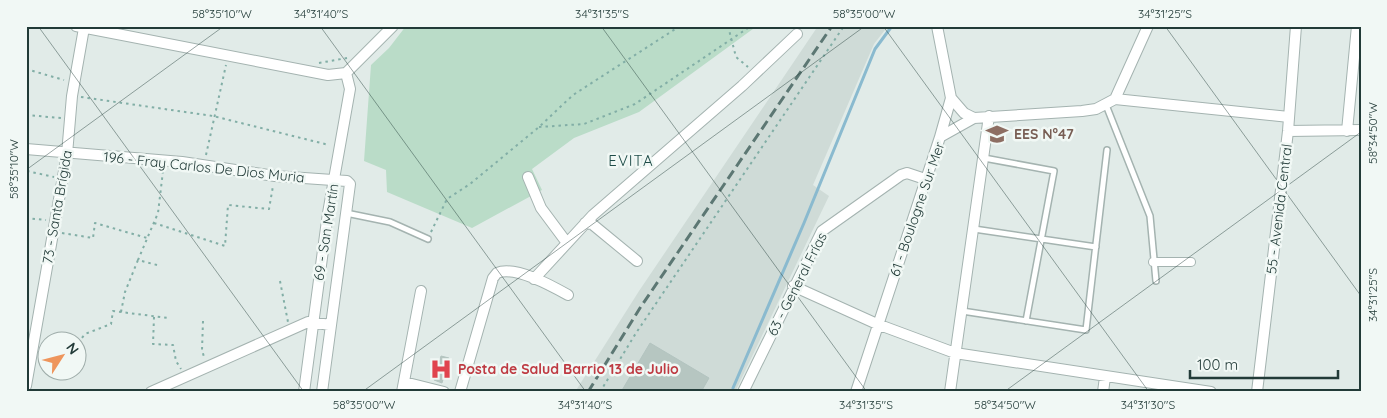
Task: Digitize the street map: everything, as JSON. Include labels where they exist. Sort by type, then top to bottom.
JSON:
[{"type":"street","points":[[80,27],[328,74],[346,73],[393,26]]},
{"type":"street","points":[[937,26],[950,98],[940,137]]},
{"type":"street","points":[[1111,102],[1148,26]]},
{"type":"street","name":"55 - Avenida Central","points":[[1257,392],[1288,131],[1296,26]]},
{"type":"street","points":[[1347,131],[1357,62],[1357,26]]},
{"type":"street","name":"73 - Santa Brígida","points":[[26,386],[67,154],[67,112],[72,96],[80,27]]},
{"type":"street","points":[[534,279],[586,223],[797,34]]},
{"type":"street","name":"69 - San Martín","points":[[304,392],[334,180],[350,89],[346,73]]},
{"type":"street","points":[[950,98],[964,113],[974,118]]},
{"type":"street","name":"61 - Boulogne Sur Mer","points":[[856,392],[940,137],[974,118],[1082,112],[1111,102],[1289,117]]},
{"type":"street","points":[[950,392],[990,116]]},
{"type":"street","points":[[1288,131],[1361,130]]},
{"type":"street","name":"196 - Fray Carlos De Dios Muria","points":[[26,149],[164,161],[275,176],[347,181],[350,184]]},
{"type":"street","name":"63 - General Frías","points":[[743,392],[793,286],[822,231],[901,175],[907,173],[925,179]]},
{"type":"street","points":[[528,177],[541,208],[568,242]]},
{"type":"street","name":"69 - San Martín","points":[[322,392],[350,184]]},
{"type":"street","points":[[586,223],[592,224],[636,261]]},
{"type":"street","points":[[1153,262],[1191,262]]},
{"type":"street","points":[[460,392],[493,278],[501,271],[534,279],[568,295]]},
{"type":"street","points":[[793,286],[877,324],[956,353],[1211,392]]},
{"type":"street","points":[[421,291],[403,387],[444,392]]},
{"type":"street","points":[[151,392],[289,329],[313,322],[331,325]]},
{"type":"street","points":[[1103,392],[1105,377]]},
{"type":"lane","points":[[1111,102],[1150,216],[1156,281]]},
{"type":"lane","points":[[962,311],[1086,330],[1107,150]]},
{"type":"lane","points":[[984,158],[1054,171],[1026,321]]},
{"type":"lane","points":[[346,213],[390,222],[428,239]]},
{"type":"lane","points":[[974,229],[1096,247]]},
{"type":"path","points":[[428,239],[447,199],[470,184],[573,95],[680,26]]},
{"type":"path","points":[[728,26],[730,41],[736,57],[756,72]]},
{"type":"path","points":[[539,126],[584,124],[635,104],[751,26]]},
{"type":"path","points":[[600,392],[636,332],[844,26]]},
{"type":"path","points":[[204,166],[213,116],[229,55]]},
{"type":"path","points":[[312,62],[332,62],[349,57]]},
{"type":"path","points":[[26,69],[73,83]]},
{"type":"path","points":[[72,96],[213,116],[340,148]]},
{"type":"path","points":[[26,115],[64,118],[67,112]]},
{"type":"path","points":[[121,313],[125,292],[158,213],[164,161]]},
{"type":"path","points":[[26,171],[63,178]]},
{"type":"path","points":[[154,223],[224,246],[228,205],[269,209],[275,176]]},
{"type":"path","points":[[26,218],[93,238],[95,223],[148,238]]},
{"type":"path","points":[[138,260],[157,265]]},
{"type":"path","points":[[280,281],[289,329]]},
{"type":"path","points":[[88,333],[111,324],[113,311],[168,318]]},
{"type":"path","points":[[154,317],[153,344],[173,345],[176,360],[185,377]]},
{"type":"path","points":[[203,321],[202,350],[208,366]]},
{"type":"shaded area","points":[[818,26],[888,26],[874,44],[813,185],[829,196],[735,392],[575,392],[639,291]]},
{"type":"green space","points":[[406,26],[757,26],[639,112],[574,138],[532,169],[542,190],[472,228],[387,192],[386,170],[364,161],[371,65],[389,48]]},
{"type":"building","points":[[650,343],[709,378],[701,392],[621,392]]},
{"type":"building","name":"Posta de Salud Barrio 13 de Julio","points":[[441,356],[449,358],[442,383],[434,380]]},
{"type":"waterway","points":[[733,388],[804,223],[875,49],[892,26]]},
{"type":"railway","points":[[588,392],[640,308],[832,26]]},
{"type":"place","name":"EES N°47","points":[[997,134]]},
{"type":"place","name":"Posta de Salud Barrio 13 de Julio","points":[[441,369]]},
{"type":"district","name":"EVITA","points":[[631,160]]}]
